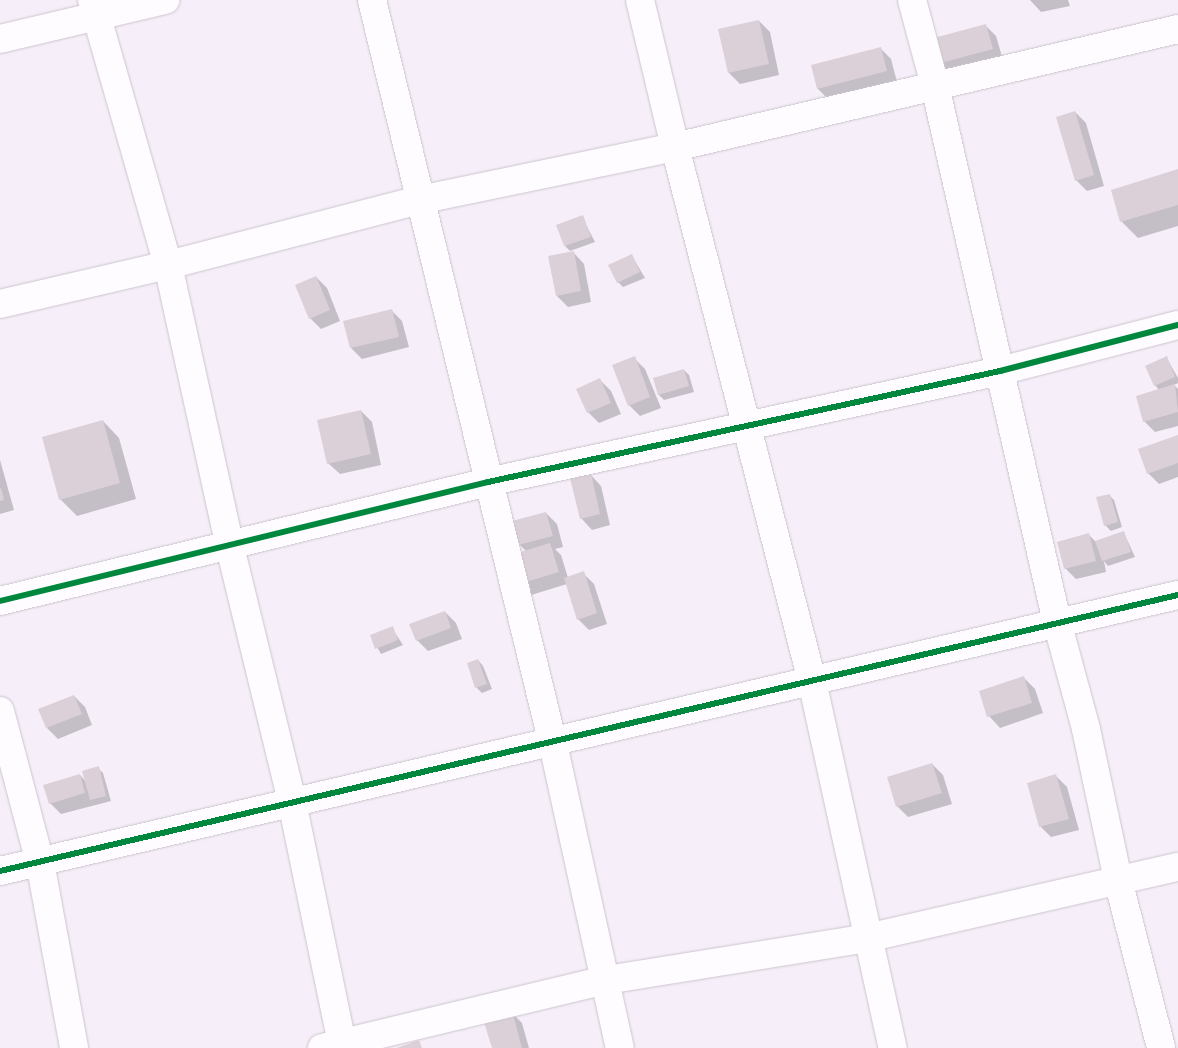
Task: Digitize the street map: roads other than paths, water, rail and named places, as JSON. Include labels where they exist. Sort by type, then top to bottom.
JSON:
[{"type":"street","points":[[0,39],[94,8],[165,0]]},
{"type":"street","points":[[372,0],[419,200],[553,744],[620,1048]]},
{"type":"street","points":[[640,0],[675,147],[812,681],[867,938],[893,1048]]},
{"type":"street","points":[[912,0],[935,86],[1057,622],[1086,730],[1118,880],[1161,1048]]},
{"type":"street","points":[[94,8],[168,265],[230,547],[292,802],[332,1046],[606,980],[867,938],[1178,867]]},
{"type":"street","points":[[0,304],[168,265],[419,200],[675,147],[1178,29]]},
{"type":"street","points":[[0,601],[230,547],[488,482],[1000,371],[1178,325]]},
{"type":"street","points":[[0,871],[292,802],[553,744],[1057,622],[1178,595]]},
{"type":"street","points":[[0,711],[40,862],[74,1048]]}]
